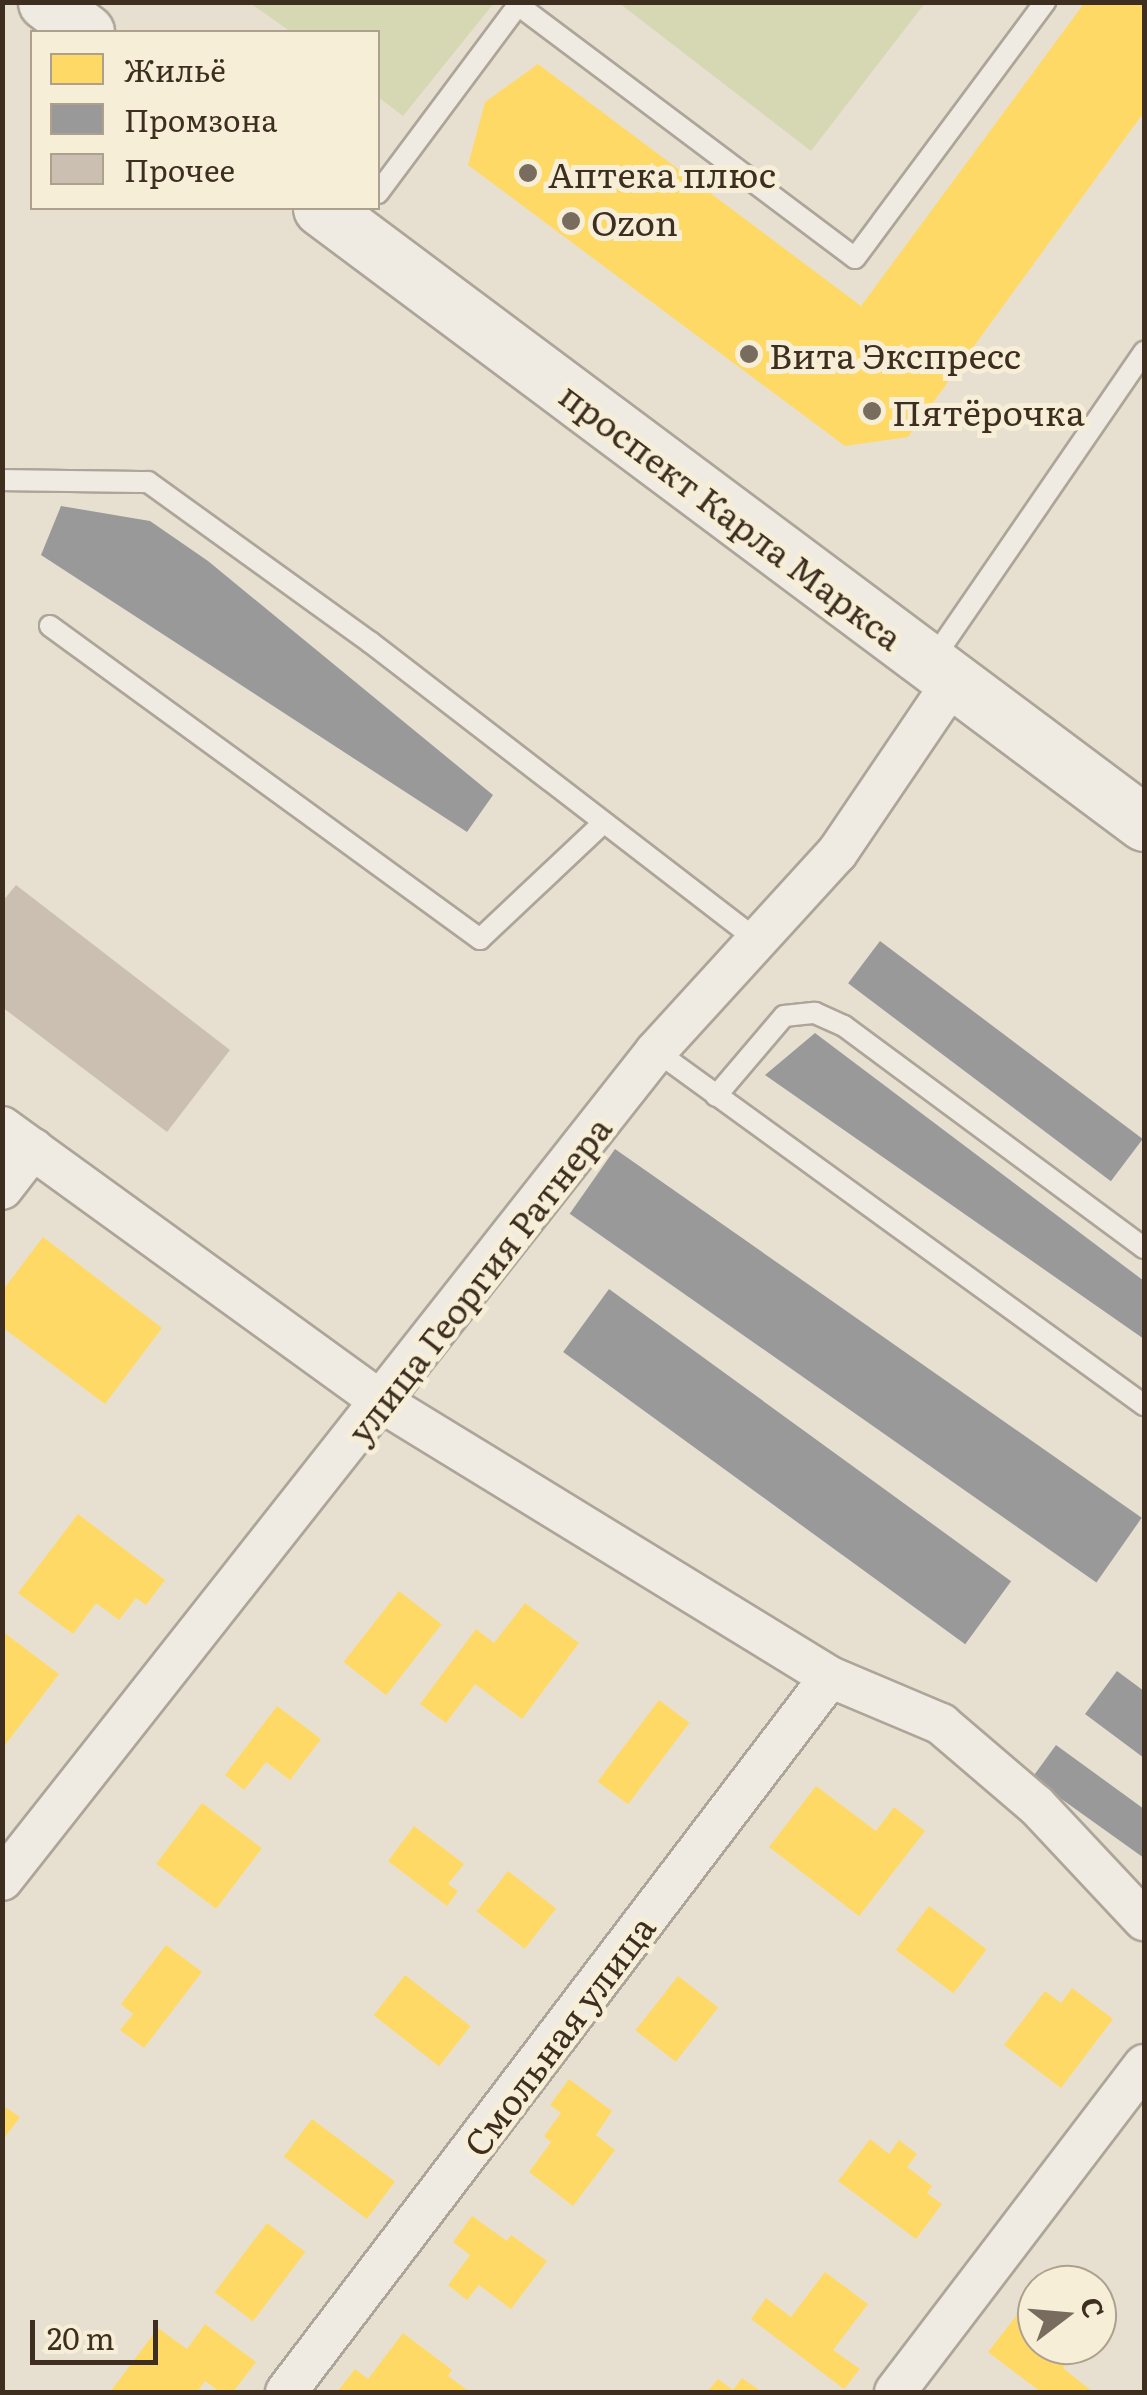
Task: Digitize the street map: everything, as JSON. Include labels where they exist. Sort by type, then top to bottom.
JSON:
[{"type":"street","points":[[46,2],[83,30]]},
{"type":"street","name":"проспект Карла Маркса","points":[[355,210],[942,672],[1144,822]]},
{"type":"street","name":"улица Георгия Ратнера","points":[[2,1880],[383,1403],[656,1052],[838,854],[942,672]]},
{"type":"street","points":[[2,1189],[18,1138],[383,1403],[830,1677],[941,1724],[1036,1805],[1144,1920]]},
{"type":"street","name":"Смольная улица","points":[[286,2392],[830,1677]]},
{"type":"street","points":[[895,2392],[1144,2065]]},
{"type":"lane","points":[[380,177],[518,5],[854,258],[1045,2]]},
{"type":"lane","points":[[942,672],[1144,352]]},
{"type":"lane","points":[[2,480],[148,482],[370,642],[758,940]]},
{"type":"lane","points":[[50,626],[480,939],[604,822]]},
{"type":"lane","points":[[716,1096],[784,1016],[815,1013],[844,1026],[1144,1248]]},
{"type":"lane","points":[[656,1052],[1144,1405]]},
{"type":"green space","points":[[250,2],[494,3],[403,116],[380,99],[380,30],[288,30]]},
{"type":"green space","points":[[619,3],[925,3],[811,151]]},
{"type":"building: Жильё","points":[[1085,2],[1144,2],[1144,112],[908,437],[845,446],[468,165],[485,102],[538,64],[861,306]]},
{"type":"building: Жильё","points":[[43,1237],[162,1328],[105,1404],[2,1327],[2,1291]]},
{"type":"building: Жильё","points":[[78,1514],[165,1580],[146,1605],[136,1598],[119,1620],[96,1603],[73,1634],[18,1593]]},
{"type":"building: Жильё","points":[[399,1591],[442,1624],[386,1695],[344,1662]]},
{"type":"building: Жильё","points":[[525,1603],[579,1643],[522,1719],[475,1684],[446,1723],[420,1704],[476,1629],[494,1643]]},
{"type":"building: Жильё","points":[[2,1631],[59,1674],[2,1749]]},
{"type":"building: Жильё","points":[[659,1700],[689,1723],[628,1804],[598,1781]]},
{"type":"building: Жильё","points":[[277,1706],[321,1739],[290,1780],[266,1762],[244,1790],[225,1775]]},
{"type":"building: Жильё","points":[[816,1786],[876,1831],[894,1807],[925,1831],[859,1916],[769,1847]]},
{"type":"building: Жильё","points":[[202,1803],[262,1848],[216,1909],[156,1864]]},
{"type":"building: Жильё","points":[[414,1826],[464,1864],[448,1884],[458,1891],[447,1906],[388,1861]]},
{"type":"building: Жильё","points":[[508,1871],[556,1909],[525,1949],[477,1911]]},
{"type":"building: Жильё","points":[[929,1906],[987,1949],[953,1993],[896,1950]]},
{"type":"building: Жильё","points":[[166,1945],[202,1972],[144,2048],[120,2030],[133,2014],[121,2004]]},
{"type":"building: Жильё","points":[[405,1975],[470,2026],[439,2066],[374,2015]]},
{"type":"building: Жильё","points":[[678,1976],[718,2007],[676,2062],[636,2030]]},
{"type":"building: Жильё","points":[[1072,1988],[1113,2019],[1061,2088],[1004,2045],[1045,1991],[1061,2003]]},
{"type":"building: Жильё","points":[[569,2079],[612,2111],[596,2135],[615,2150],[573,2206],[529,2172],[551,2142],[544,2136],[561,2113],[550,2105]]},
{"type":"building: Жильё","points":[[2,2105],[20,2117],[2,2141]]},
{"type":"building: Жильё","points":[[312,2119],[395,2182],[367,2219],[284,2157]]},
{"type":"building: Жильё","points":[[870,2139],[889,2154],[899,2140],[917,2154],[907,2167],[932,2186],[927,2193],[942,2204],[916,2239],[838,2181]]},
{"type":"building: Жильё","points":[[472,2216],[507,2241],[511,2235],[547,2261],[511,2309],[479,2285],[467,2300],[448,2285],[470,2255],[453,2242]]},
{"type":"building: Жильё","points":[[267,2223],[305,2252],[253,2321],[215,2292]]},
{"type":"building: Жильё","points":[[825,2272],[868,2304],[833,2350],[860,2369],[844,2389],[751,2319],[766,2298],[791,2317]]},
{"type":"building: Жильё","points":[[1016,2316],[1017,2365],[1065,2365],[1063,2368],[1093,2392],[1041,2392],[988,2352]]},
{"type":"building: Жильё","points":[[205,2324],[256,2362],[233,2392],[220,2392],[205,2381],[197,2392],[110,2392],[158,2328],[187,2349]]},
{"type":"building: Жильё","points":[[403,2333],[452,2370],[448,2376],[470,2392],[337,2392],[355,2369],[368,2379]]},
{"type":"building: Жильё","points":[[742,2378],[762,2392],[707,2392],[718,2379],[733,2390]]},
{"type":"building: Промзона","points":[[61,506],[150,521],[208,561],[493,795],[467,832],[41,555]]},
{"type":"building: Промзона","points":[[880,941],[1143,1139],[1111,1181],[848,983]]},
{"type":"building: Промзона","points":[[815,1033],[1144,1281],[1144,1339],[765,1075]]},
{"type":"building: Промзона","points":[[615,1149],[1142,1518],[1096,1583],[570,1214]]},
{"type":"building: Промзона","points":[[609,1289],[1011,1581],[965,1644],[563,1352]]},
{"type":"building: Промзона","points":[[1117,1671],[1144,1691],[1144,1758],[1085,1714]]},
{"type":"building: Промзона","points":[[1056,1745],[1144,1809],[1144,1858],[1032,1778]]},
{"type":"building: Прочее","points":[[16,885],[230,1050],[167,1132],[2,1007],[2,902]]},
{"type":"place","name":"Аптека плюс","points":[[528,173]]},
{"type":"place","name":"Ozon","points":[[571,221]]},
{"type":"place","name":"Вита Экспресс","points":[[749,354]]},
{"type":"place","name":"Пятёрочка","points":[[872,411]]}]
